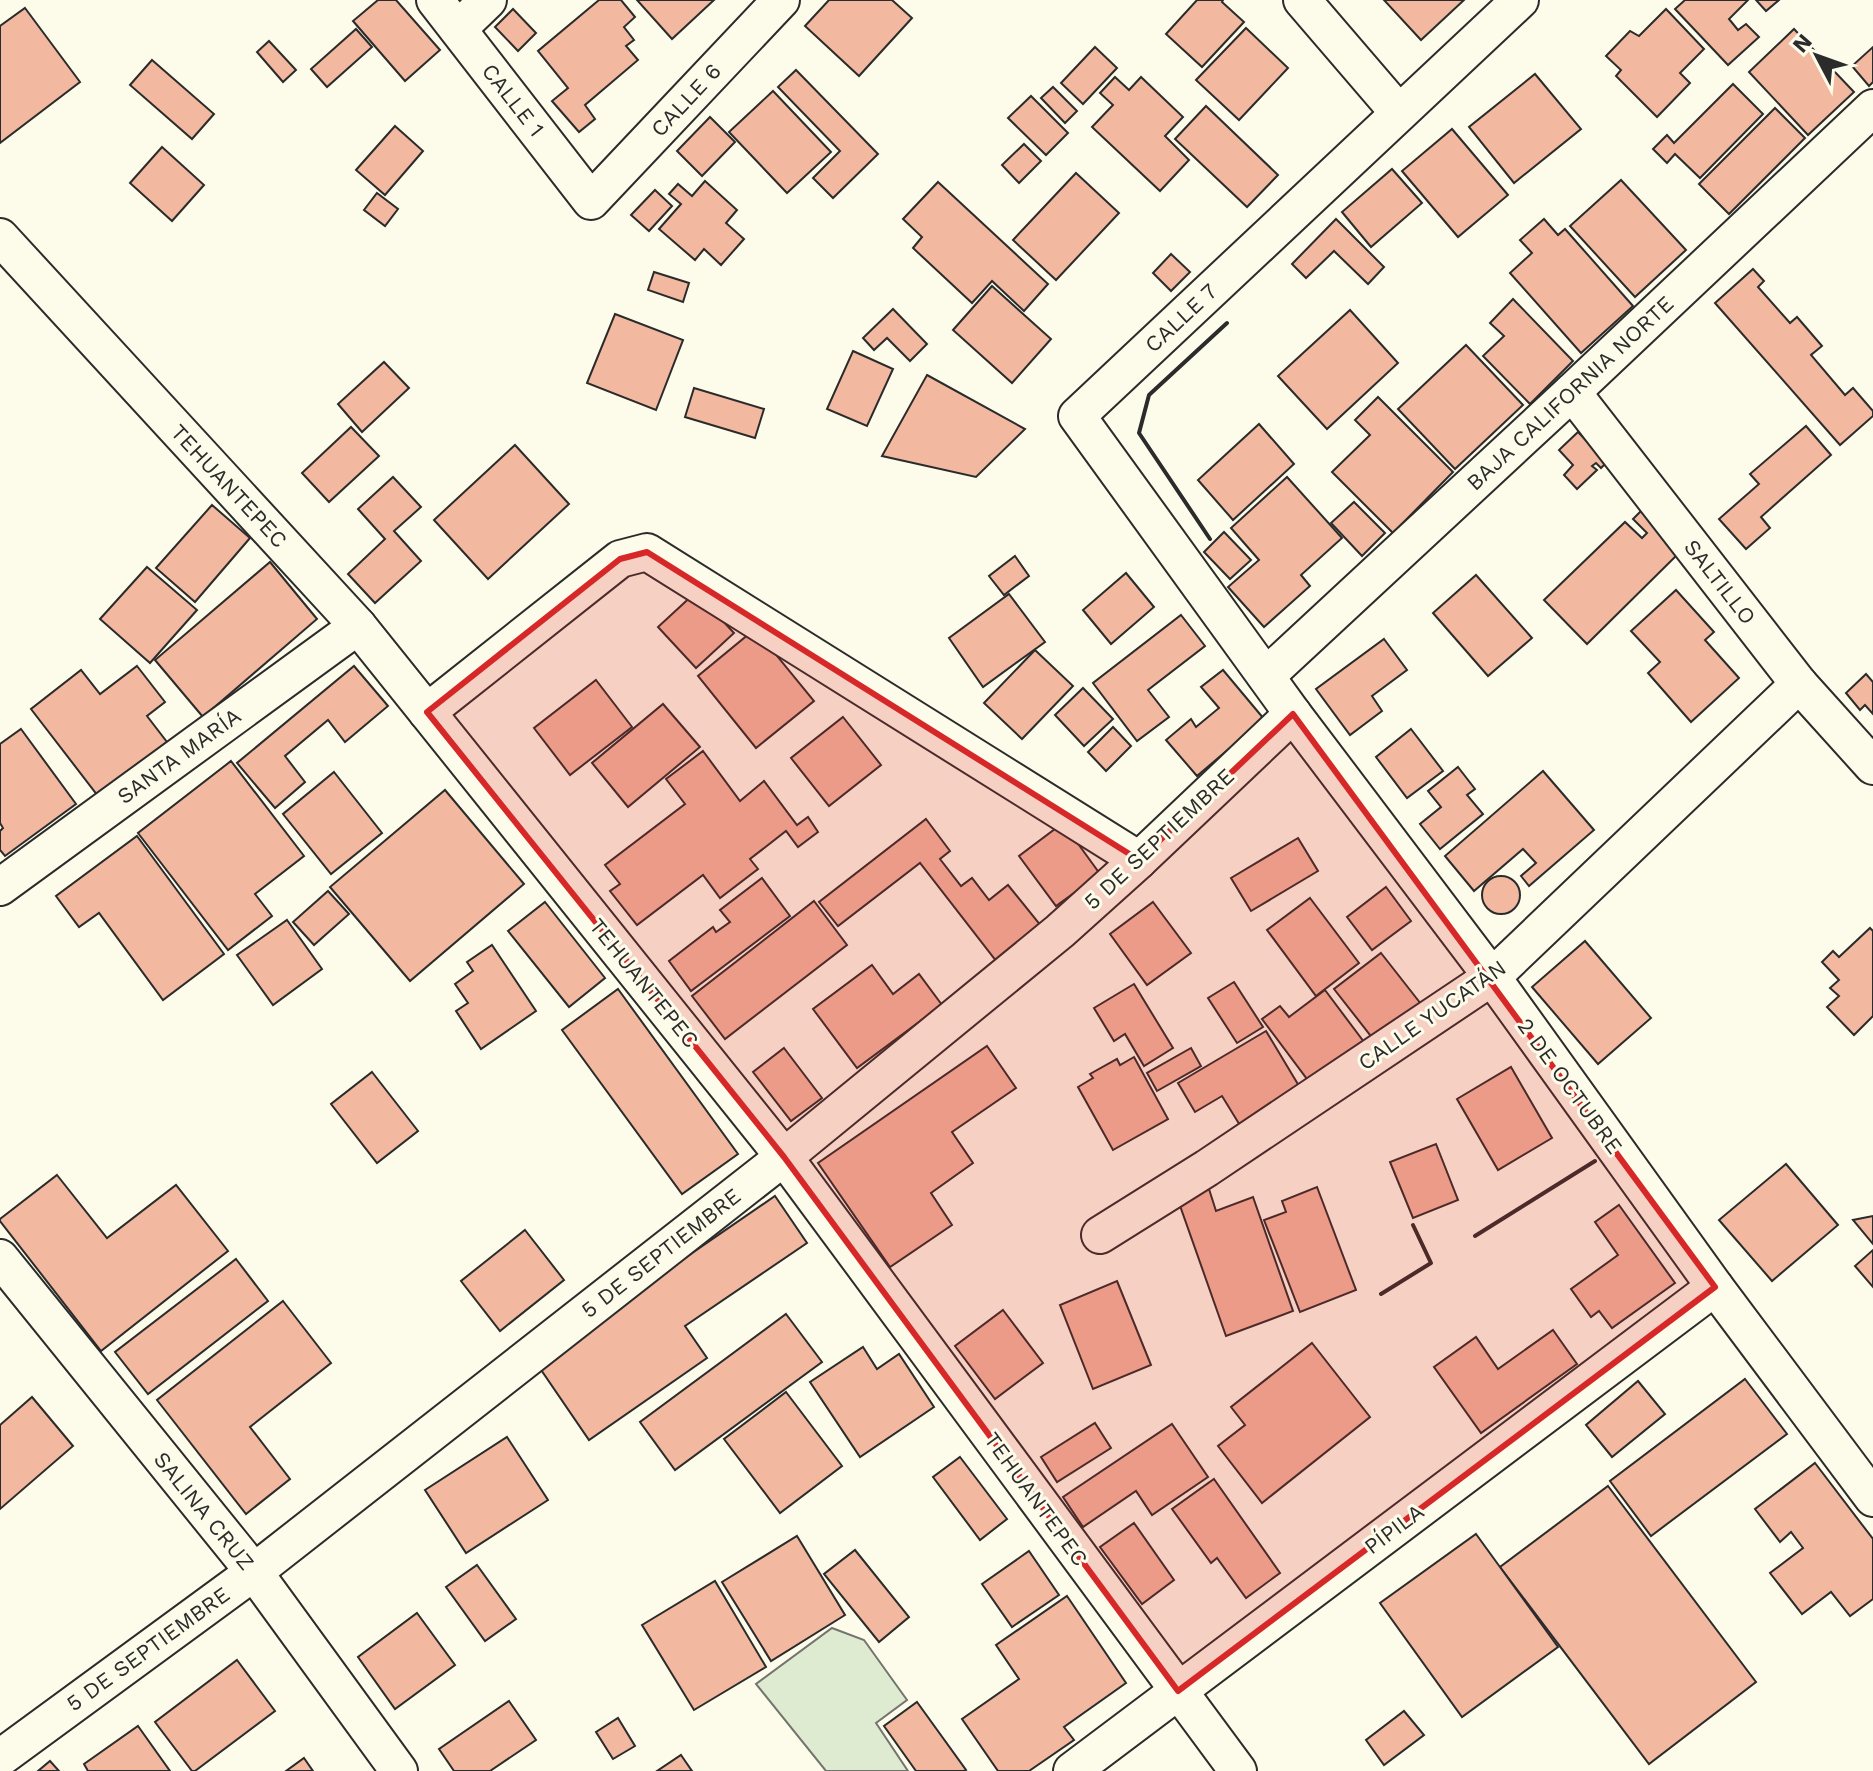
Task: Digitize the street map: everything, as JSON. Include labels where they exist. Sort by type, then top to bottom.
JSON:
[{"type":"street","name":"CALLE 1","points":[[435,0],[591,201]]},
{"type":"street","points":[[458,29],[488,0]]},
{"type":"street","name":"CALLE 6","points":[[591,201],[781,0]]},
{"type":"street","points":[[1302,0],[1399,113]]},
{"type":"street","name":"CALLE 7","points":[[1266,676],[1077,416],[1520,0]]},
{"type":"street","name":"BAJA CALIFORNIA NORTE","points":[[1266,676],[1873,108]]},
{"type":"street","name":"TEHUANTEPEC","points":[[0,237],[358,626],[784,1157],[1238,1771]]},
{"type":"street","name":"SALTILLO","points":[[1572,392],[1799,684],[1873,766]]},
{"type":"street","points":[[427,712],[620,559],[647,552],[1139,860]]},
{"type":"street","name":"SANTA MARÍA","points":[[0,887],[358,626]]},
{"type":"street","name":"2 DE OCTUBRE","points":[[1266,676],[1492,977],[1715,1287],[1873,1498]]},
{"type":"street","name":"CALLE YUCATÁN","points":[[1100,1235],[1207,1168],[1492,977],[1799,684]]},
{"type":"street","name":"5 DE SEPTIEMBRE","points":[[0,1758],[254,1572],[784,1157],[1060,931],[1293,714]]},
{"type":"street","name":"SALINA CRUZ","points":[[0,1258],[254,1572],[399,1771]]},
{"type":"street","name":"PÍPILA","points":[[1072,1771],[1715,1287]]},
{"type":"highlighted area","points":[[647,552],[1139,860],[1293,714],[1715,1287],[1178,1691],[784,1157],[427,712],[620,559]]},
{"type":"green space","points":[[832,1628],[864,1640],[907,1700],[876,1723],[908,1771],[826,1771],[756,1684]]},
{"type":"building","points":[[378,0],[396,0],[440,50],[405,81],[353,21]]},
{"type":"building","points":[[599,0],[621,0],[635,17],[624,27],[634,40],[626,46],[638,60],[585,105],[595,119],[579,132],[552,101],[568,88],[538,51]]},
{"type":"building","points":[[637,0],[714,0],[672,39]]},
{"type":"building","points":[[829,0],[892,0],[912,18],[859,76],[805,26]]},
{"type":"building","points":[[1197,0],[1223,0],[1244,22],[1202,67],[1166,34]]},
{"type":"building","points":[[1384,0],[1464,0],[1421,40]]},
{"type":"building","points":[[1685,0],[1748,0],[1729,19],[1738,30],[1746,24],[1759,37],[1728,65],[1675,9]]},
{"type":"building","points":[[1756,0],[1779,0],[1766,11]]},
{"type":"building","points":[[25,8],[80,82],[0,143],[0,26]]},
{"type":"building","points":[[513,9],[536,33],[518,51],[495,27]]},
{"type":"building","points":[[1666,9],[1704,49],[1680,73],[1690,83],[1657,117],[1616,76],[1621,70],[1606,56],[1630,31],[1639,36]]},
{"type":"building","points":[[1246,28],[1288,68],[1239,120],[1196,80]]},
{"type":"building","points":[[356,29],[372,47],[327,87],[311,69]]},
{"type":"building","points":[[1794,29],[1854,92],[1808,135],[1749,72]]},
{"type":"building","points":[[269,41],[296,70],[283,82],[257,52]]},
{"type":"building","points":[[1095,47],[1117,68],[1083,104],[1061,83]]},
{"type":"building","points":[[1873,47],[1873,82],[1869,86],[1852,66]]},
{"type":"building","points":[[152,60],[214,114],[192,139],[130,85]]},
{"type":"building","points":[[796,70],[878,154],[833,198],[813,178],[840,151],[778,87]]},
{"type":"building","points":[[1535,74],[1581,129],[1514,183],[1469,127]]},
{"type":"building","points":[[1115,77],[1129,90],[1141,77],[1183,117],[1165,136],[1189,160],[1160,191],[1092,127],[1113,105],[1100,93]]},
{"type":"building","points":[[1733,84],[1763,114],[1700,178],[1675,154],[1667,163],[1653,149],[1667,135],[1674,143]]},
{"type":"building","points":[[1053,87],[1077,111],[1065,123],[1041,98]]},
{"type":"building","points":[[773,91],[831,152],[787,193],[729,132]]},
{"type":"building","points":[[1031,96],[1068,133],[1046,155],[1008,118]]},
{"type":"building","points":[[1206,106],[1278,175],[1247,207],[1175,139]]},
{"type":"building","points":[[1775,108],[1805,138],[1729,214],[1699,184]]},
{"type":"building","points":[[710,117],[735,142],[702,176],[677,151]]},
{"type":"building","points":[[395,126],[423,151],[385,195],[356,170]]},
{"type":"building","points":[[1452,129],[1508,195],[1458,237],[1402,171]]},
{"type":"building","points":[[1024,144],[1041,161],[1019,183],[1002,165]]},
{"type":"building","points":[[162,147],[204,185],[172,221],[130,183]]},
{"type":"building","points":[[1392,169],[1422,203],[1371,247],[1342,212]]},
{"type":"building","points":[[1076,173],[1119,213],[1056,280],[1013,240]]},
{"type":"building","points":[[1621,180],[1686,250],[1635,297],[1570,226]]},
{"type":"building","points":[[705,181],[737,210],[726,223],[744,239],[721,265],[704,249],[695,260],[659,229],[681,204],[669,194],[678,184],[692,196]]},
{"type":"building","points":[[938,182],[1048,284],[1024,311],[992,281],[972,303],[913,248],[922,237],[903,219]]},
{"type":"building","points":[[655,190],[672,206],[649,231],[631,215]]},
{"type":"building","points":[[377,193],[398,209],[385,226],[364,210]]},
{"type":"building","points":[[1336,219],[1384,267],[1368,284],[1334,251],[1306,278],[1292,264]]},
{"type":"building","points":[[1544,219],[1558,235],[1565,229],[1633,306],[1581,353],[1510,273],[1532,253],[1520,240]]},
{"type":"building","points":[[1171,254],[1190,272],[1171,291],[1153,273]]},
{"type":"building","points":[[1753,269],[1764,281],[1758,287],[1790,323],[1797,317],[1822,346],[1811,355],[1845,395],[1853,388],[1873,411],[1873,416],[1840,445],[1715,303]]},
{"type":"building","points":[[654,272],[689,283],[683,302],[648,290]]},
{"type":"building","points":[[992,286],[1051,339],[1012,383],[953,330]]},
{"type":"building","points":[[1513,299],[1573,361],[1530,404],[1483,356],[1504,336],[1490,323]]},
{"type":"building","points":[[893,309],[927,344],[910,361],[887,338],[874,350],[863,338]]},
{"type":"building","points":[[1350,310],[1398,363],[1327,429],[1278,376]]},
{"type":"building","points":[[615,314],[683,340],[656,410],[587,383]]},
{"type":"building","points":[[1466,345],[1523,405],[1455,469],[1398,409]]},
{"type":"building","points":[[853,351],[893,369],[867,426],[827,409]]},
{"type":"building","points":[[384,362],[409,388],[362,432],[338,404]]},
{"type":"building","points":[[927,375],[1025,429],[976,477],[882,456]]},
{"type":"building","points":[[694,388],[764,409],[755,438],[685,417]]},
{"type":"building","points":[[1378,397],[1453,472],[1393,533],[1332,472],[1370,435],[1355,420]]},
{"type":"building","points":[[1259,424],[1294,464],[1233,520],[1198,480]]},
{"type":"building","points":[[1806,426],[1831,455],[1761,517],[1770,528],[1746,549],[1719,519],[1759,484],[1750,474]]},
{"type":"building","points":[[351,427],[379,456],[329,502],[302,473]]},
{"type":"building","points":[[1578,432],[1607,462],[1601,468],[1596,463],[1592,466],[1597,470],[1577,489],[1564,475],[1573,465],[1559,450]]},
{"type":"building","points":[[515,445],[569,504],[488,579],[434,520]]},
{"type":"building","points":[[393,477],[421,507],[394,531],[421,561],[375,603],[348,574],[385,539],[358,509]]},
{"type":"building","points":[[1287,477],[1342,538],[1301,575],[1310,586],[1264,627],[1228,587],[1259,560],[1231,528]]},
{"type":"building","points":[[1354,502],[1385,533],[1362,556],[1331,523]]},
{"type":"building","points":[[212,505],[250,538],[195,602],[156,568]]},
{"type":"building","points":[[1641,511],[1680,552],[1587,644],[1544,600],[1625,522],[1642,538],[1647,533],[1633,519]]},
{"type":"building","points":[[1224,532],[1251,560],[1230,579],[1204,552]]},
{"type":"building","points":[[1015,556],[1029,576],[1004,595],[989,576]]},
{"type":"building","points":[[270,562],[317,619],[203,717],[155,660]]},
{"type":"building","points":[[147,567],[197,610],[150,663],[100,619]]},
{"type":"building","points":[[1126,573],[1154,607],[1111,644],[1083,610]]},
{"type":"building","points":[[1476,575],[1532,638],[1488,676],[1433,613]]},
{"type":"building","points":[[1676,590],[1714,632],[1705,640],[1739,678],[1691,722],[1648,673],[1660,662],[1631,631]]},
{"type":"building","points":[[696,592],[734,633],[696,668],[658,627]]},
{"type":"building","points":[[1009,594],[1045,642],[983,687],[949,638]]},
{"type":"building","points":[[1181,615],[1205,646],[1148,690],[1169,717],[1137,741],[1093,683]]},
{"type":"building","points":[[755,629],[814,701],[756,748],[698,676]]},
{"type":"building","points":[[1384,639],[1407,670],[1372,696],[1382,711],[1350,735],[1316,689]]},
{"type":"building","points":[[1035,650],[1073,686],[1022,739],[984,703]]},
{"type":"building","points":[[137,666],[165,702],[147,716],[167,742],[98,796],[31,709],[81,670],[100,694]]},
{"type":"building","points":[[354,666],[388,706],[345,742],[328,720],[285,756],[305,782],[275,808],[237,763]]},
{"type":"building","points":[[1223,670],[1264,719],[1197,776],[1166,740],[1191,719],[1196,727],[1219,708],[1201,687]]},
{"type":"building","points":[[1866,674],[1873,682],[1873,714],[1865,705],[1860,710],[1846,693]]},
{"type":"building","points":[[596,680],[632,727],[570,775],[534,728]]},
{"type":"building","points":[[1083,688],[1113,719],[1084,746],[1055,715]]},
{"type":"building","points":[[663,704],[700,747],[628,807],[592,763]]},
{"type":"building","points":[[843,717],[881,765],[829,806],[791,758]]},
{"type":"building","points":[[1113,727],[1131,746],[1106,771],[1088,752]]},
{"type":"building","points":[[21,729],[76,804],[5,856],[0,850],[0,831],[3,828],[0,823],[0,744]]},
{"type":"building","points":[[1411,729],[1443,771],[1407,798],[1376,757]]},
{"type":"building","points":[[703,751],[740,801],[764,781],[797,825],[808,817],[818,832],[798,847],[786,831],[750,859],[758,869],[720,898],[703,875],[637,925],[610,891],[620,884],[605,865],[685,804],[666,779]]},
{"type":"building","points":[[231,761],[304,856],[255,894],[272,916],[228,950],[138,833]]},
{"type":"building","points":[[1458,767],[1475,789],[1467,795],[1483,814],[1440,849],[1420,824],[1441,807],[1428,791]]},
{"type":"building","points":[[1543,771],[1594,830],[1529,886],[1521,876],[1536,863],[1523,849],[1474,891],[1445,856]]},
{"type":"building","points":[[334,772],[382,833],[331,874],[283,814]]},
{"type":"building","points":[[445,790],[524,884],[410,981],[330,887]]},
{"type":"building","points":[[926,819],[950,851],[940,859],[961,886],[972,878],[989,900],[1008,885],[1042,927],[997,962],[920,863],[838,926],[819,902]]},
{"type":"building","points":[[1063,823],[1100,874],[1056,906],[1019,856]]},
{"type":"building","points":[[137,836],[224,954],[163,1000],[99,913],[79,927],[56,896]]},
{"type":"building","points":[[1298,838],[1318,871],[1251,911],[1231,878]]},
{"type":"building","points":[[1501,876],[1515,881],[1520,895],[1515,909],[1501,914],[1487,909],[1482,895],[1487,881]]},
{"type":"building","points":[[762,878],[790,916],[691,991],[669,961],[713,927],[716,932],[730,922],[720,910]]},
{"type":"building","points":[[1386,887],[1411,921],[1372,950],[1347,917]]},
{"type":"building","points":[[328,891],[349,914],[314,945],[293,922]]},
{"type":"building","points":[[1310,898],[1359,963],[1316,996],[1267,930]]},
{"type":"building","points":[[814,901],[847,945],[725,1039],[692,996]]},
{"type":"building","points":[[545,902],[605,978],[569,1007],[508,931]]},
{"type":"building","points":[[1153,902],[1191,953],[1147,985],[1110,934]]},
{"type":"building","points":[[287,920],[322,969],[273,1005],[237,955]]},
{"type":"building","points":[[1870,928],[1873,931],[1873,1016],[1854,1035],[1827,1007],[1839,996],[1830,988],[1839,980],[1822,962],[1833,951],[1839,957]]},
{"type":"building","points":[[1585,941],[1651,1018],[1598,1064],[1532,987]]},
{"type":"building","points":[[492,945],[536,1011],[481,1049],[456,1011],[468,1003],[455,984],[473,971],[467,962]]},
{"type":"building","points":[[1381,953],[1421,1004],[1374,1040],[1334,989]]},
{"type":"building","points":[[872,965],[893,994],[919,974],[942,1005],[857,1068],[813,1009]]},
{"type":"building","points":[[1234,982],[1263,1027],[1237,1043],[1208,998]]},
{"type":"building","points":[[1134,984],[1173,1048],[1144,1066],[1125,1034],[1114,1041],[1094,1008]]},
{"type":"building","points":[[618,989],[738,1154],[682,1194],[562,1030]]},
{"type":"building","points":[[1325,990],[1367,1046],[1313,1087],[1262,1019],[1280,1006],[1289,1017]]},
{"type":"building","points":[[1266,1031],[1302,1091],[1241,1127],[1222,1096],[1195,1112],[1178,1083]]},
{"type":"building","points":[[987,1046],[1016,1088],[952,1132],[973,1163],[931,1193],[952,1225],[890,1267],[818,1163]]},
{"type":"building","points":[[784,1048],[822,1098],[791,1121],[753,1072]]},
{"type":"building","points":[[1191,1048],[1201,1066],[1157,1091],[1147,1073]]},
{"type":"building","points":[[1134,1057],[1168,1119],[1113,1150],[1078,1087],[1093,1078],[1090,1074],[1117,1059],[1120,1065]]},
{"type":"building","points":[[1511,1067],[1552,1138],[1498,1170],[1457,1099]]},
{"type":"building","points":[[372,1072],[418,1131],[377,1163],[331,1104]]},
{"type":"building","points":[[1436,1144],[1458,1200],[1413,1218],[1390,1162]]},
{"type":"building","points":[[1786,1164],[1838,1225],[1772,1281],[1719,1220]]},
{"type":"building","points":[[57,1175],[107,1238],[176,1185],[228,1251],[101,1351],[0,1221]]},
{"type":"building","points":[[1317,1187],[1356,1290],[1300,1312],[1264,1220],[1286,1212],[1282,1201]]},
{"type":"building","points":[[1209,1189],[1216,1211],[1253,1197],[1293,1311],[1226,1336],[1178,1200]]},
{"type":"building","points":[[775,1196],[807,1243],[685,1326],[707,1358],[589,1440],[535,1361]]},
{"type":"building","points":[[1619,1205],[1675,1283],[1612,1328],[1599,1311],[1591,1317],[1571,1289],[1618,1255],[1595,1222]]},
{"type":"building","points":[[1873,1216],[1873,1244],[1853,1220]]},
{"type":"building","points":[[525,1230],[564,1280],[500,1331],[461,1281]]},
{"type":"building","points":[[1873,1250],[1873,1287],[1855,1266]]},
{"type":"building","points":[[236,1259],[268,1301],[148,1394],[115,1352]]},
{"type":"building","points":[[1117,1281],[1151,1365],[1093,1389],[1060,1305]]},
{"type":"building","points":[[283,1301],[331,1363],[250,1427],[290,1479],[246,1514],[157,1400]]},
{"type":"building","points":[[1003,1310],[1043,1363],[995,1399],[955,1346]]},
{"type":"building","points":[[786,1314],[822,1362],[675,1470],[640,1422]]},
{"type":"building","points":[[1553,1330],[1577,1364],[1481,1433],[1434,1367],[1476,1337],[1498,1369]]},
{"type":"building","points":[[1312,1343],[1370,1417],[1262,1503],[1218,1446],[1245,1425],[1231,1407]]},
{"type":"building","points":[[863,1347],[877,1369],[899,1354],[934,1407],[860,1457],[810,1382]]},
{"type":"building","points":[[1745,1379],[1787,1434],[1651,1536],[1610,1481]]},
{"type":"building","points":[[1638,1381],[1665,1414],[1612,1457],[1586,1425]]},
{"type":"building","points":[[786,1392],[842,1466],[780,1513],[724,1439]]},
{"type":"building","points":[[32,1397],[73,1446],[0,1509],[0,1425]]},
{"type":"building","points":[[1095,1423],[1111,1448],[1057,1482],[1041,1457]]},
{"type":"building","points":[[1172,1424],[1208,1477],[1152,1515],[1136,1491],[1083,1527],[1063,1497]]},
{"type":"building","points":[[507,1437],[548,1500],[466,1553],[425,1490]]},
{"type":"building","points":[[960,1457],[1007,1519],[980,1540],[933,1477]]},
{"type":"building","points":[[1815,1463],[1873,1539],[1873,1599],[1850,1616],[1831,1592],[1802,1614],[1770,1573],[1803,1548],[1791,1532],[1780,1542],[1755,1509]]},
{"type":"building","points":[[1214,1479],[1280,1573],[1246,1598],[1217,1558],[1211,1563],[1172,1509]]},
{"type":"building","points":[[1608,1486],[1756,1682],[1649,1764],[1500,1567]]},
{"type":"building","points":[[1134,1523],[1174,1580],[1142,1604],[1100,1547]]},
{"type":"building","points":[[1476,1534],[1558,1647],[1462,1717],[1380,1603]]},
{"type":"building","points":[[797,1536],[845,1615],[771,1661],[722,1582]]},
{"type":"building","points":[[855,1550],[909,1617],[879,1642],[824,1574]]},
{"type":"building","points":[[1029,1551],[1059,1595],[1012,1627],[982,1584]]},
{"type":"building","points":[[477,1565],[516,1619],[485,1641],[446,1587]]},
{"type":"building","points":[[715,1581],[766,1667],[694,1710],[642,1625]]},
{"type":"building","points":[[1067,1596],[1126,1683],[1064,1727],[1074,1740],[1029,1771],[998,1771],[962,1719],[1019,1679],[996,1645]]},
{"type":"building","points":[[417,1613],[455,1665],[395,1709],[358,1657]]},
{"type":"building","points":[[237,1660],[275,1711],[192,1771],[155,1722]]},
{"type":"building","points":[[509,1701],[536,1740],[490,1771],[454,1771],[439,1749]]},
{"type":"building","points":[[917,1702],[966,1770],[916,1771],[884,1726]]},
{"type":"building","points":[[1404,1711],[1424,1735],[1384,1765],[1366,1740]]},
{"type":"building","points":[[618,1718],[635,1746],[613,1759],[596,1732]]},
{"type":"building","points":[[138,1726],[170,1771],[88,1771],[84,1764]]},
{"type":"building","points":[[681,1755],[692,1771],[657,1771]]},
{"type":"building","points":[[304,1758],[313,1771],[286,1771]]},
{"type":"building","points":[[50,1761],[59,1771],[38,1771]]},
{"type":"wall","points":[[1210,539],[1139,433],[1149,395],[1227,323]]},
{"type":"wall","points":[[1475,1236],[1595,1161]]},
{"type":"wall","points":[[1381,1294],[1431,1263],[1413,1225]]}]
